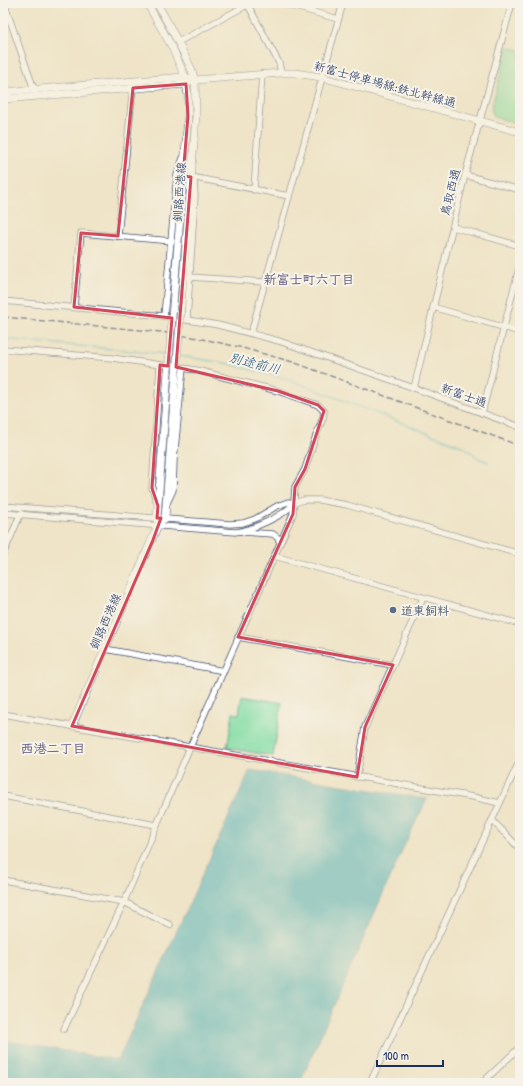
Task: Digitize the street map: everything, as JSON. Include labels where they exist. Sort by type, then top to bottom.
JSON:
[{"type":"main road","name":"釧路西港線","points":[[147,3],[172,48],[185,81],[188,96],[188,116],[168,372],[162,507],[165,518],[157,521]]},
{"type":"main road","name":"釧路西港線","points":[[72,726],[105,649],[162,507],[176,373],[196,116],[195,80],[191,68],[157,3]]},
{"type":"main road","name":"新富士停車場線:鉄北幹線通","points":[[195,80],[281,73],[295,73],[321,77],[520,132]]},
{"type":"main road","points":[[3,99],[35,93],[195,80]]},
{"type":"main road","points":[[3,92],[35,93]]},
{"type":"street","points":[[4,3],[35,93]]},
{"type":"street","points":[[281,3],[338,19]]},
{"type":"street","points":[[251,334],[321,77],[343,3]]},
{"type":"street","name":"鳥取西通","points":[[414,388],[465,175],[512,3]]},
{"type":"street","points":[[178,42],[250,4],[279,63],[281,73]]},
{"type":"street","points":[[254,190],[262,74]]},
{"type":"street","points":[[118,236],[133,84]]},
{"type":"street","points":[[164,316],[177,175],[185,154]]},
{"type":"street","points":[[465,175],[520,190]]},
{"type":"street","points":[[183,176],[289,196]]},
{"type":"street","points":[[187,320],[195,196],[192,177]]},
{"type":"street","points":[[453,227],[520,246]]},
{"type":"street","points":[[74,307],[81,233],[172,241]]},
{"type":"street","points":[[482,413],[520,264]]},
{"type":"street","points":[[189,277],[265,282]]},
{"type":"street","name":"新富士通","points":[[3,301],[164,316],[218,325],[279,341],[520,427]]},
{"type":"street","points":[[433,307],[520,332]]},
{"type":"street","points":[[3,349],[112,358],[196,370],[278,391],[318,405],[324,411],[323,418],[305,469],[295,487],[293,514],[156,825],[124,902],[64,1029]]},
{"type":"street","points":[[160,365],[152,488],[162,507],[173,490],[174,460],[183,368]]},
{"type":"street","points":[[165,518],[230,524],[243,523],[288,502],[294,503],[314,499],[330,501],[520,554]]},
{"type":"street","points":[[240,531],[263,524],[290,508],[294,503]]},
{"type":"street","points":[[3,506],[157,521],[222,531],[273,534],[278,538],[280,543]]},
{"type":"street","points":[[3,555],[23,507]]},
{"type":"street","points":[[3,513],[157,521]]},
{"type":"street","points":[[274,556],[520,624]]},
{"type":"street","points":[[357,776],[365,727],[423,598]]},
{"type":"street","points":[[238,637],[393,665]]},
{"type":"street","points":[[105,649],[224,671]]},
{"type":"street","points":[[3,714],[357,776],[500,803]]},
{"type":"street","points":[[370,1083],[520,760]]},
{"type":"street","points":[[3,796],[156,825]]},
{"type":"street","points":[[492,820],[520,849]]},
{"type":"street","points":[[3,880],[124,902],[170,925]]},
{"type":"street","points":[[482,1083],[520,1046]]},
{"type":"highlighted area","points":[[186,84],[188,116],[183,176],[191,177],[176,367],[278,391],[318,405],[324,411],[305,469],[295,487],[293,514],[238,637],[393,665],[365,727],[357,777],[72,726],[153,540],[161,518],[157,518],[158,506],[152,488],[160,365],[168,366],[172,318],[74,307],[81,233],[118,236],[133,88]]},
{"type":"green space","points":[[508,47],[520,50],[520,124],[494,117],[491,109]]},
{"type":"green space","points":[[242,696],[282,703],[273,756],[227,748],[233,713],[239,714]]},
{"type":"water","points":[[250,770],[427,799],[404,846],[300,1083],[3,1083],[3,1040],[118,1060]]},
{"type":"waterway","name":"別途前川","points":[[3,339],[166,354]]},
{"type":"waterway","name":"別途前川","points":[[180,356],[225,363],[293,381],[464,447],[480,459],[488,462]]},
{"type":"railway","points":[[3,317],[161,332],[239,347],[293,362],[520,446]]},
{"type":"place","name":"道東飼料","points":[[393,610]]},
{"type":"district","name":"新富士町六丁目","points":[[309,279]]},
{"type":"district","name":"西港二丁目","points":[[53,748]]}]
